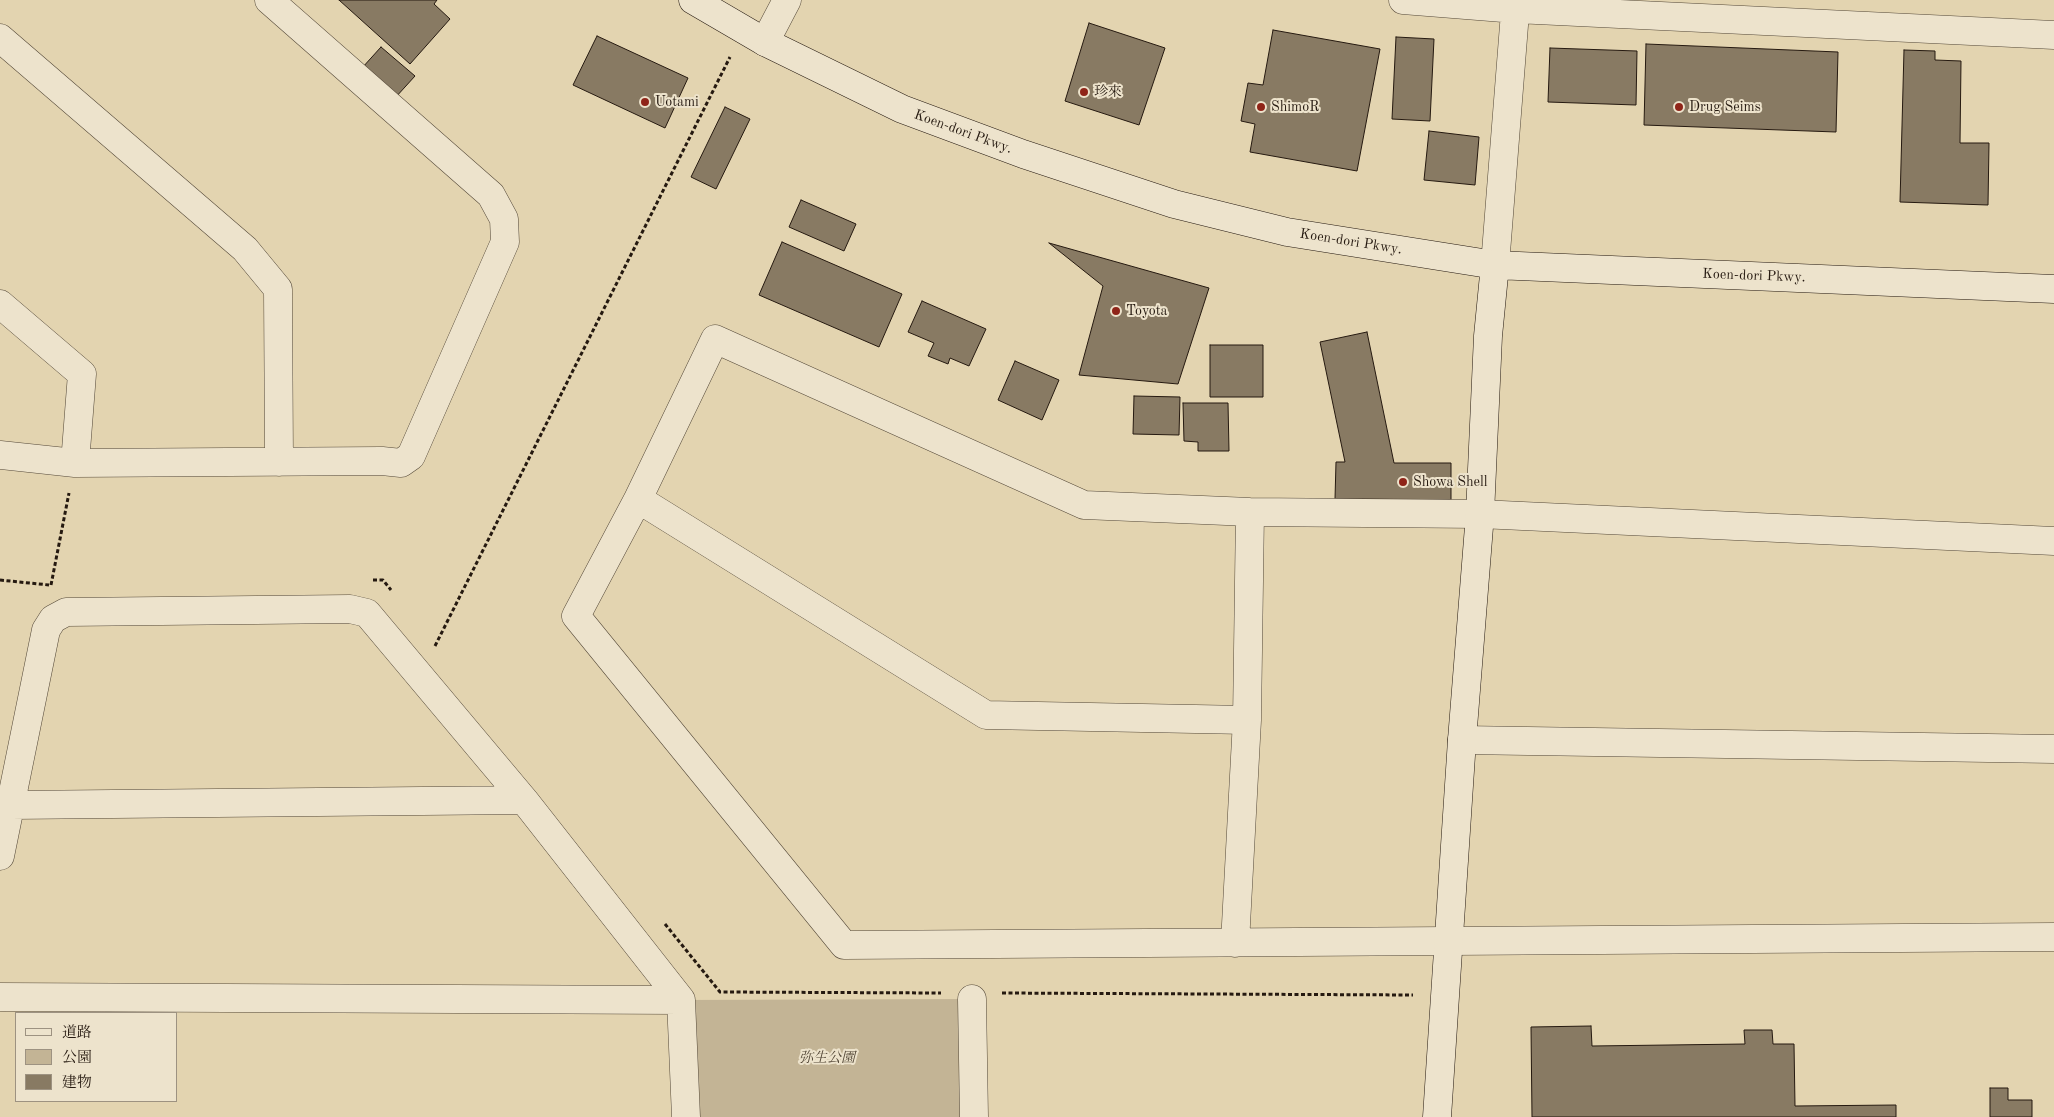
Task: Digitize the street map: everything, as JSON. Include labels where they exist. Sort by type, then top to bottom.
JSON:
[{"type":"street","points":[[0,455],[75,463],[382,461],[401,463],[411,456],[505,242],[504,219],[491,195],[269,0]]},
{"type":"street","name":"Koen-dori Pkwy.","points":[[694,0],[754,36],[902,109],[1023,154],[1174,204],[1288,232],[1495,265],[2054,289]]},
{"type":"street","points":[[754,36],[787,0]]},
{"type":"street","points":[[1403,0],[1516,4],[2054,35]]},
{"type":"street","points":[[1437,1117],[1462,740],[1480,514],[1488,336],[1516,4]]},
{"type":"street","points":[[0,38],[245,249],[278,289],[279,462]]},
{"type":"street","points":[[0,304],[82,374],[75,463]]},
{"type":"street","points":[[2054,541],[1480,514],[1250,512],[1084,505],[715,339],[638,499],[576,616],[844,945],[2054,937]]},
{"type":"street","points":[[638,499],[986,715],[1247,720]]},
{"type":"street","points":[[1235,943],[1247,720],[1250,512]]},
{"type":"street","points":[[0,856],[46,630],[53,618],[66,612],[350,610],[368,613],[524,800],[681,1000],[686,1117]]},
{"type":"street","points":[[1462,740],[2054,749]]},
{"type":"street","points":[[11,805],[524,800]]},
{"type":"street","points":[[960,996],[974,1117]]},
{"type":"street","points":[[0,997],[681,1000]]},
{"type":"path","points":[[419,675],[754,36]]},
{"type":"path","points":[[53,618],[51,586],[75,463]]},
{"type":"path","points":[[0,580],[51,586]]},
{"type":"path","points":[[363,580],[383,580],[395,594]]},
{"type":"path","points":[[430,638],[442,653]]},
{"type":"path","points":[[663,923],[720,992],[960,996]]},
{"type":"path","points":[[998,993],[1446,995]]},
{"type":"green space","name":"弥生公園","points":[[972,999],[974,1117],[684,1117],[681,1000]]},
{"type":"building","points":[[339,0],[437,0],[434,4],[450,19],[410,64]]},
{"type":"building","points":[[1089,23],[1165,48],[1139,125],[1065,101]]},
{"type":"building","points":[[1273,30],[1380,49],[1357,171],[1250,152],[1255,124],[1241,121],[1248,83],[1263,85]]},
{"type":"building","points":[[597,36],[688,78],[665,128],[573,85]]},
{"type":"building","points":[[1396,37],[1434,39],[1430,121],[1392,119]]},
{"type":"building","points":[[1646,44],[1838,52],[1836,132],[1644,125]]},
{"type":"building","points":[[381,47],[415,76],[395,98],[362,68]]},
{"type":"building","points":[[1550,48],[1637,51],[1636,105],[1548,102]]},
{"type":"building","points":[[1904,50],[1935,51],[1935,60],[1961,61],[1960,143],[1989,143],[1988,205],[1900,202]]},
{"type":"building","points":[[725,107],[750,119],[716,189],[691,177]]},
{"type":"building","points":[[1429,131],[1479,137],[1475,185],[1424,180]]},
{"type":"building","points":[[801,200],[856,224],[844,251],[789,227]]},
{"type":"building","points":[[782,242],[902,294],[879,347],[759,295]]},
{"type":"building","points":[[1049,243],[1209,288],[1178,384],[1079,375],[1103,286]]},
{"type":"building","points":[[922,301],[986,329],[969,366],[950,358],[948,364],[928,356],[934,343],[908,332]]},
{"type":"building","points":[[1367,332],[1394,463],[1451,463],[1451,500],[1335,499],[1336,462],[1345,462],[1320,342]]},
{"type":"building","points":[[1210,345],[1263,345],[1263,397],[1210,397]]},
{"type":"building","points":[[1015,361],[1059,380],[1042,420],[998,400]]},
{"type":"building","points":[[1134,396],[1180,397],[1179,435],[1133,434]]},
{"type":"building","points":[[1183,403],[1228,403],[1229,451],[1198,451],[1198,442],[1184,441]]},
{"type":"building","points":[[1591,1026],[1592,1046],[1745,1044],[1744,1030],[1772,1030],[1773,1044],[1794,1044],[1795,1106],[1896,1105],[1896,1117],[1532,1117],[1531,1027]]},
{"type":"building","points":[[1990,1088],[2008,1088],[2008,1100],[2032,1100],[2032,1117],[1990,1117]]},
{"type":"place","name":"珍來","points":[[1084,92]]},
{"type":"place","name":"Uotami","points":[[645,102]]},
{"type":"place","name":"ShimoR","points":[[1261,107]]},
{"type":"place","name":"Drug Seims","points":[[1679,107]]},
{"type":"place","name":"Toyota","points":[[1116,311]]},
{"type":"place","name":"Showa Shell","points":[[1403,482]]}]
